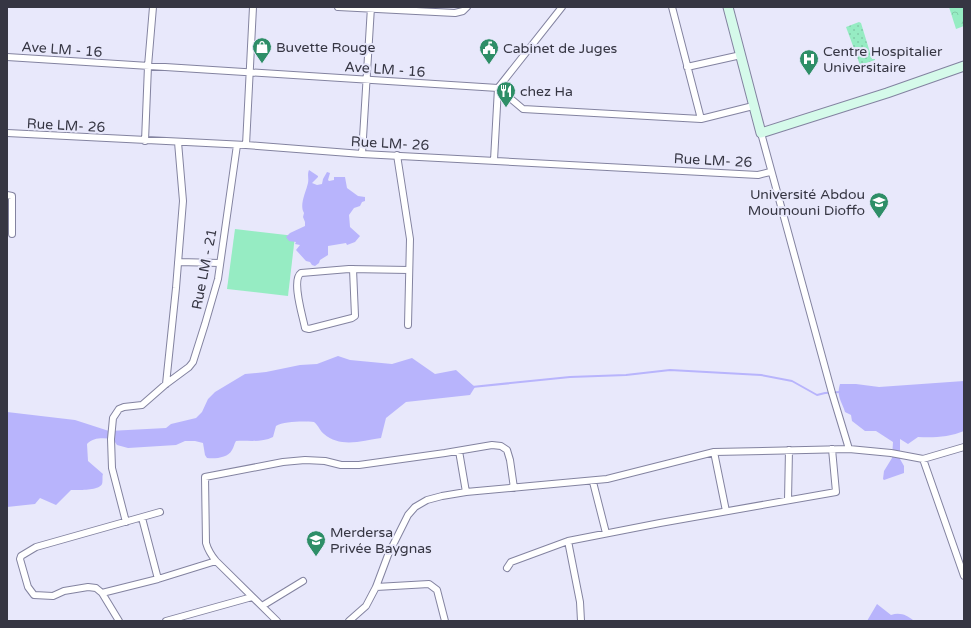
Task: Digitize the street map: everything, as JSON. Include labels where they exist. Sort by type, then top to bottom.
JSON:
[{"type":"street","points":[[145,141],[148,66],[154,7]]},
{"type":"street","points":[[246,145],[252,7]]},
{"type":"street","points":[[338,7],[455,13],[463,11],[467,7]]},
{"type":"street","points":[[494,160],[498,88],[562,7]]},
{"type":"street","points":[[672,7],[701,119]]},
{"type":"street","points":[[728,7],[770,172],[849,449]]},
{"type":"street","points":[[362,154],[368,80],[371,8]]},
{"type":"street","points":[[688,67],[741,55]]},
{"type":"street","name":"Ave LM - 16","points":[[7,57],[498,88]]},
{"type":"street","points":[[761,133],[887,93],[964,66]]},
{"type":"street","points":[[498,88],[523,109],[701,119],[753,106]]},
{"type":"street","name":"Rue LM- 26","points":[[7,133],[246,145],[362,154],[758,175],[770,172]]},
{"type":"street","points":[[166,384],[183,201],[178,142]]},
{"type":"street","name":"Rue LM - 21","points":[[126,522],[114,479],[111,439],[113,418],[119,409],[142,405],[166,384],[189,367],[193,362],[213,295],[220,263],[238,145]]},
{"type":"street","points":[[397,155],[410,231],[408,324]]},
{"type":"street","points":[[7,195],[12,196],[12,234]]},
{"type":"street","points":[[178,262],[220,263]]},
{"type":"street","points":[[353,269],[355,316],[309,329],[305,328],[297,293],[298,275],[304,272],[353,269],[409,270]]},
{"type":"street","points":[[277,621],[211,555],[206,543],[205,477],[283,462],[304,460],[325,461],[341,465],[359,465],[492,445],[504,447],[506,450],[510,460],[514,488]]},
{"type":"street","points":[[349,621],[366,606],[376,587],[388,555],[408,515],[415,507],[427,500],[466,492],[593,482],[714,452],[849,449],[890,452],[923,459],[964,447]]},
{"type":"street","points":[[507,568],[511,562],[568,541],[836,492],[832,449]]},
{"type":"street","points":[[788,500],[789,450]]},
{"type":"street","points":[[459,451],[466,492]]},
{"type":"street","points":[[714,452],[726,511]]},
{"type":"street","points":[[923,459],[964,576]]},
{"type":"street","points":[[593,482],[606,533]]},
{"type":"street","points":[[119,621],[102,593],[96,588],[88,587],[64,591],[53,596],[34,594],[28,587],[20,558],[42,544],[60,541],[160,512]]},
{"type":"street","points":[[142,518],[158,579]]},
{"type":"street","points":[[568,541],[580,602],[581,621]]},
{"type":"street","points":[[102,593],[158,579],[216,561]]},
{"type":"street","points":[[262,606],[303,581]]},
{"type":"street","points":[[376,587],[429,584],[437,590],[445,621]]},
{"type":"street","points":[[166,621],[252,597]]},
{"type":"green space","points":[[949,7],[964,7],[964,26],[956,29]]},
{"type":"green space","points":[[859,22],[861,23],[872,59],[875,59],[860,65],[846,27]]},
{"type":"green space","points":[[235,229],[295,236],[288,296],[227,289]]},
{"type":"shaded area","points":[[309,170],[318,176],[312,183],[317,185],[322,184],[327,172],[330,173],[329,181],[334,180],[334,177],[345,177],[347,188],[358,196],[365,197],[365,201],[362,202],[360,206],[354,208],[349,215],[350,227],[360,236],[355,242],[347,245],[346,243],[328,246],[328,255],[320,260],[315,266],[306,261],[296,250],[300,245],[295,244],[296,242],[289,241],[286,237],[290,233],[305,226],[302,206],[308,183]]},
{"type":"shaded area","points":[[338,356],[350,360],[392,364],[412,358],[435,374],[456,370],[475,387],[470,395],[406,402],[386,418],[381,438],[359,442],[344,442],[330,438],[321,431],[314,422],[289,422],[280,424],[276,426],[273,437],[259,441],[236,441],[233,449],[228,455],[217,458],[207,458],[203,443],[195,441],[185,441],[176,445],[128,448],[117,445],[113,439],[95,439],[87,444],[88,461],[103,474],[102,484],[100,486],[88,490],[71,490],[56,505],[40,498],[35,504],[7,507],[7,412],[75,420],[109,431],[166,428],[171,424],[196,418],[202,412],[208,399],[215,392],[245,374],[266,372],[300,365],[317,364]]},
{"type":"shaded area","points":[[964,381],[964,431],[941,437],[918,437],[908,444],[900,439],[900,459],[904,466],[904,473],[884,480],[884,471],[892,458],[893,442],[876,431],[865,431],[852,421],[851,415],[845,412],[840,399],[840,384],[856,384],[879,387]]},
{"type":"shaded area","points":[[877,604],[891,615],[903,615],[914,621],[867,621]]},
{"type":"waterway","points":[[472,387],[570,377],[626,375],[670,370],[761,375],[792,381],[817,395],[840,392]]},
{"type":"place","name":"Buvette Rouge","points":[[262,64]]},
{"type":"place","name":"Cabinet de Juges","points":[[489,65]]},
{"type":"place","name":"Centre Hospitalier Universitaire","points":[[809,76]]},
{"type":"place","name":"chez Ha","points":[[506,108]]},
{"type":"place","name":"Université Abdou Moumouni Dioffo","points":[[879,219]]},
{"type":"place","name":"Merdersa Privée Baygnas","points":[[316,557]]}]
